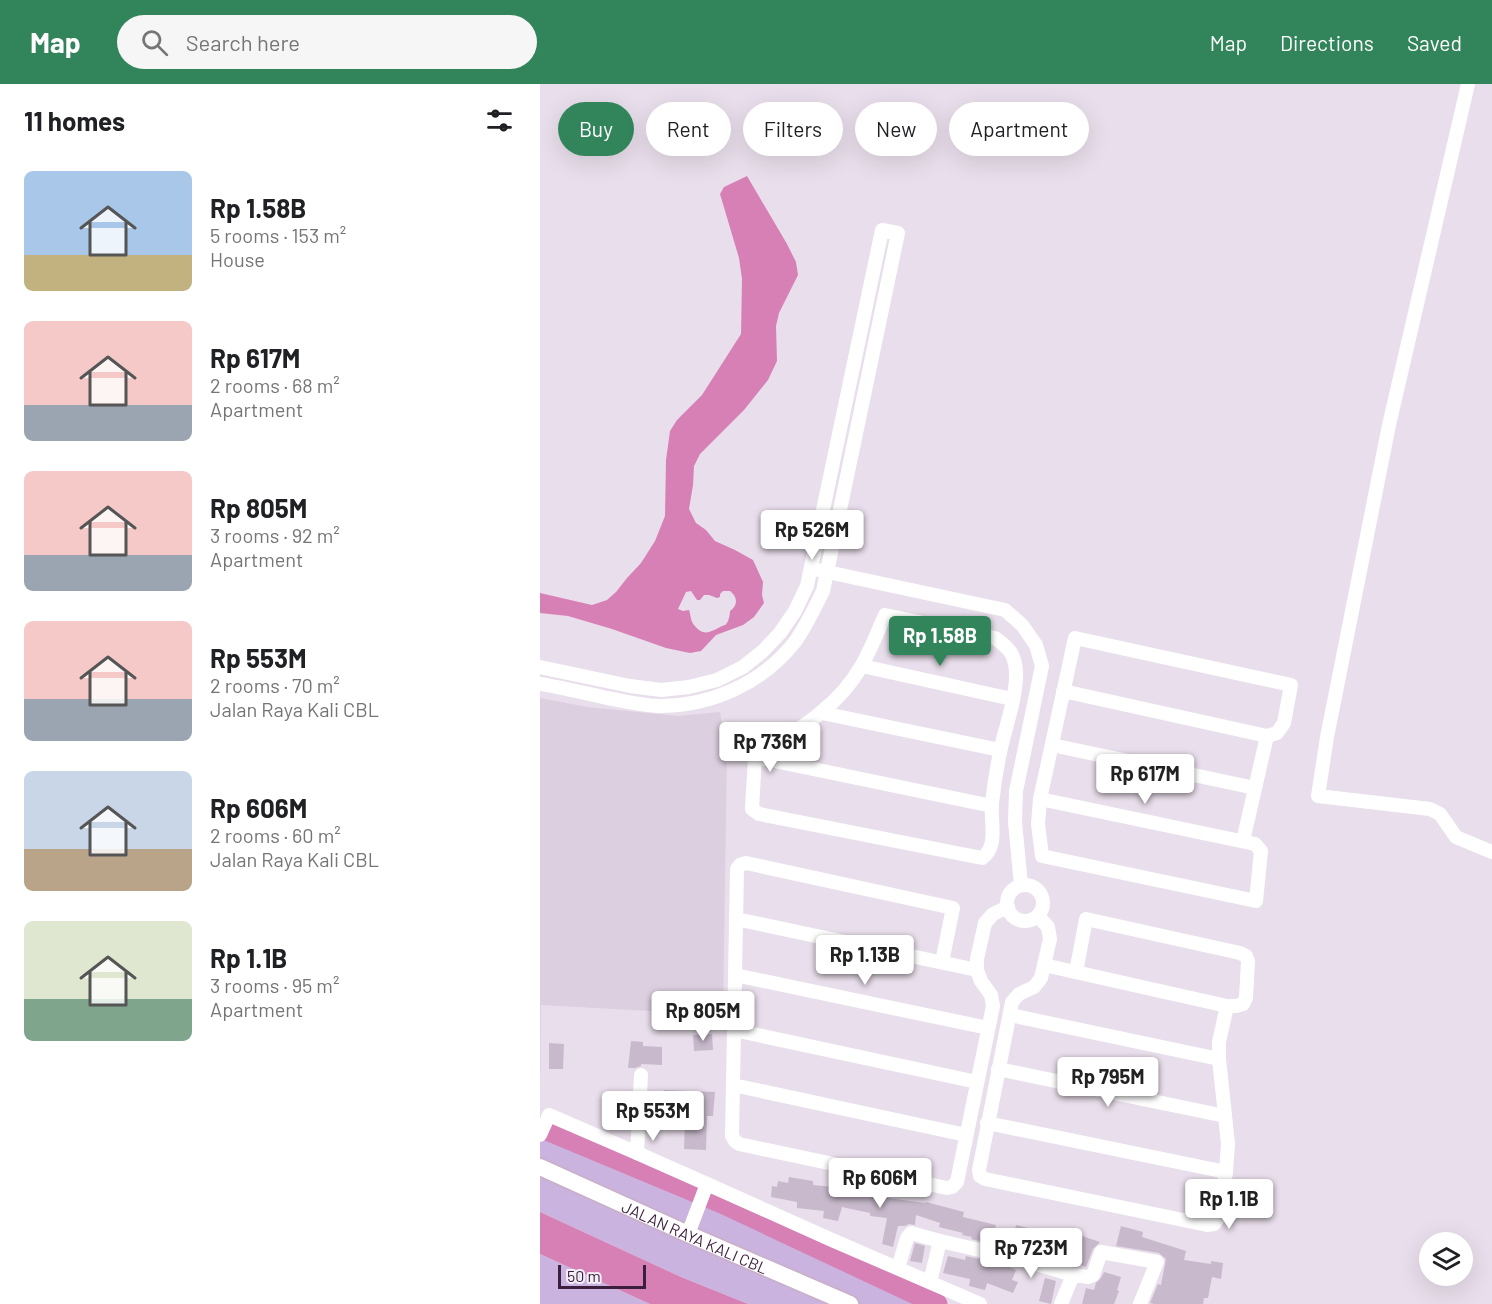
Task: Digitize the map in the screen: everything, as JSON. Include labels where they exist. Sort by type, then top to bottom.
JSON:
[{"type":"main road","name":"JALAN RAYA KALI CBL","points":[[540,1167],[850,1304]]},
{"type":"street","points":[[1468,84],[1389,425],[1325,748],[1318,796],[1430,809],[1440,814],[1456,837],[1492,852]]},
{"type":"street","points":[[540,667],[630,686],[661,690],[689,687],[717,680],[743,667],[780,633],[807,586],[882,230],[898,233],[823,591],[810,619],[793,644],[752,680],[723,696],[692,704],[660,706],[628,702],[540,684]]},
{"type":"street","points":[[810,568],[1005,610],[1023,625],[1036,645],[1042,666],[1016,791],[1015,822],[1021,885]]},
{"type":"street","points":[[885,615],[995,638],[1008,647],[1014,658],[1016,672],[1012,699],[1000,750],[992,806],[992,844],[989,854],[982,858],[759,814],[752,809],[755,757],[822,713],[846,689],[861,666],[885,615]]},
{"type":"street","points":[[1040,799],[1255,844],[1261,851],[1256,901],[1042,856],[1038,824],[1040,799],[1045,773],[1052,745],[1063,691],[1075,638],[1291,685],[1284,723],[1277,733],[1267,736],[1063,691]]},
{"type":"street","points":[[861,666],[1012,699]]},
{"type":"street","points":[[822,713],[1000,750]]},
{"type":"street","points":[[1007,723],[1030,728]]},
{"type":"street","points":[[1243,841],[1267,736]]},
{"type":"street","points":[[1052,745],[1255,788]]},
{"type":"street","points":[[755,757],[992,806]]},
{"type":"street","points":[[1021,767],[1045,773]]},
{"type":"street","points":[[942,962],[953,908],[746,863],[740,865],[737,869],[732,1136],[735,1141],[739,1144],[946,1188],[952,1187],[957,1182],[993,1006],[991,995],[981,981],[977,959],[985,923],[993,914],[1008,907]]},
{"type":"street","points":[[1021,885],[1030,885],[1038,890],[1043,898],[1043,908],[1038,916],[1030,920],[1020,920],[1012,915],[1008,907],[1008,898],[1013,890],[1021,885]]},
{"type":"street","points":[[1038,916],[1048,927],[1050,939],[1041,978],[1034,987],[1019,994],[1012,1002],[979,1170],[980,1176],[985,1179],[1196,1223],[1214,1224],[1218,1218],[1228,1144],[1219,1059],[1219,1042],[1227,1006]]},
{"type":"street","points":[[736,919],[977,969]]},
{"type":"street","points":[[1044,965],[1227,1006],[1236,1006],[1243,1004],[1246,998],[1248,961],[1246,956],[1240,953],[1086,919],[1076,972]]},
{"type":"street","points":[[735,975],[988,1028]]},
{"type":"street","points":[[1010,1015],[1219,1059]]},
{"type":"street","points":[[734,1030],[977,1082]]},
{"type":"street","points":[[998,1069],[1225,1116]]},
{"type":"street","points":[[637,1153],[641,1075]]},
{"type":"street","points":[[733,1085],[966,1135]]},
{"type":"street","points":[[543,1128],[549,1115],[706,1186],[980,1304]]},
{"type":"street","points":[[987,1123],[1226,1172]]},
{"type":"street","points":[[688,1234],[706,1186]]},
{"type":"street","points":[[898,1268],[911,1233],[1023,1260],[1072,1275],[1089,1277],[1092,1276],[1101,1252],[1157,1262],[1140,1304]]},
{"type":"street","points":[[930,1282],[940,1241]]},
{"type":"street","points":[[1060,1304],[1072,1275]]},
{"type":"shaded area","points":[[747,176],[787,244],[796,262],[798,275],[779,313],[776,326],[777,361],[768,380],[744,410],[700,454],[694,466],[689,509],[696,523],[715,541],[753,560],[763,582],[764,603],[754,617],[743,625],[716,635],[701,651],[690,653],[666,648],[568,616],[540,613],[540,593],[592,605],[607,600],[641,563],[655,541],[665,516],[666,460],[670,431],[677,420],[702,395],[741,334],[742,279],[739,258],[720,194],[724,187]],"holes":[[[691,591],[697,600],[704,595],[717,598],[723,591],[730,591],[736,601],[726,624],[706,632],[700,631],[694,625],[689,610],[678,609],[686,592]]]},
{"type":"shaded area","points":[[540,698],[587,707],[678,716],[720,712],[727,752],[723,1015],[541,1005],[540,1091]]},
{"type":"shaded area","points":[[540,1132],[932,1304],[748,1304],[681,1277],[540,1212]]},
{"type":"shaded area","points":[[540,1212],[681,1277],[748,1304],[650,1304],[540,1254]]},
{"type":"shaded area","points":[[540,1254],[650,1304],[540,1304]]},
{"type":"building","points":[[712,1034],[713,1050],[694,1051],[693,1035]]},
{"type":"building","points":[[631,1041],[643,1042],[643,1046],[662,1047],[662,1065],[641,1064],[635,1068],[628,1068]]},
{"type":"building","points":[[549,1043],[564,1044],[563,1069],[549,1069]]},
{"type":"building","points":[[664,1090],[715,1092],[713,1116],[707,1116],[706,1150],[684,1149],[685,1119],[659,1118],[658,1130],[647,1129],[648,1108],[663,1109]]},
{"type":"building","points":[[624,1106],[630,1106],[629,1127],[622,1127]]},
{"type":"building","points":[[789,1177],[813,1181],[813,1185],[844,1188],[844,1191],[865,1195],[926,1202],[964,1212],[963,1217],[996,1225],[992,1244],[939,1227],[940,1223],[916,1215],[915,1225],[898,1226],[893,1247],[882,1244],[887,1218],[870,1216],[870,1213],[842,1207],[838,1221],[823,1218],[824,1211],[797,1208],[797,1202],[771,1197],[772,1186],[777,1187],[778,1181],[788,1183]]},
{"type":"building","points":[[1016,1225],[1063,1232],[1064,1230],[1100,1242],[1093,1249],[1086,1267],[1056,1259],[1057,1255],[1011,1246]]},
{"type":"building","points":[[1121,1226],[1143,1232],[1142,1237],[1186,1251],[1184,1260],[1211,1264],[1211,1261],[1223,1263],[1221,1279],[1212,1277],[1208,1298],[1204,1298],[1203,1304],[1150,1303],[1158,1284],[1161,1285],[1166,1259],[1159,1253],[1116,1246]]},
{"type":"building","points":[[915,1243],[925,1246],[922,1263],[910,1261]]},
{"type":"building","points":[[948,1256],[965,1260],[966,1256],[1002,1264],[1016,1270],[1012,1280],[1018,1282],[1013,1293],[987,1283],[985,1290],[969,1286],[970,1279],[943,1273]]},
{"type":"building","points":[[1104,1272],[1121,1277],[1114,1304],[1082,1304],[1086,1288],[1094,1290]]},
{"type":"building","points":[[1045,1278],[1056,1281],[1051,1304],[1039,1301]]},
{"type":"waterway","points":[[540,1127],[722,1203],[937,1304]]}]
